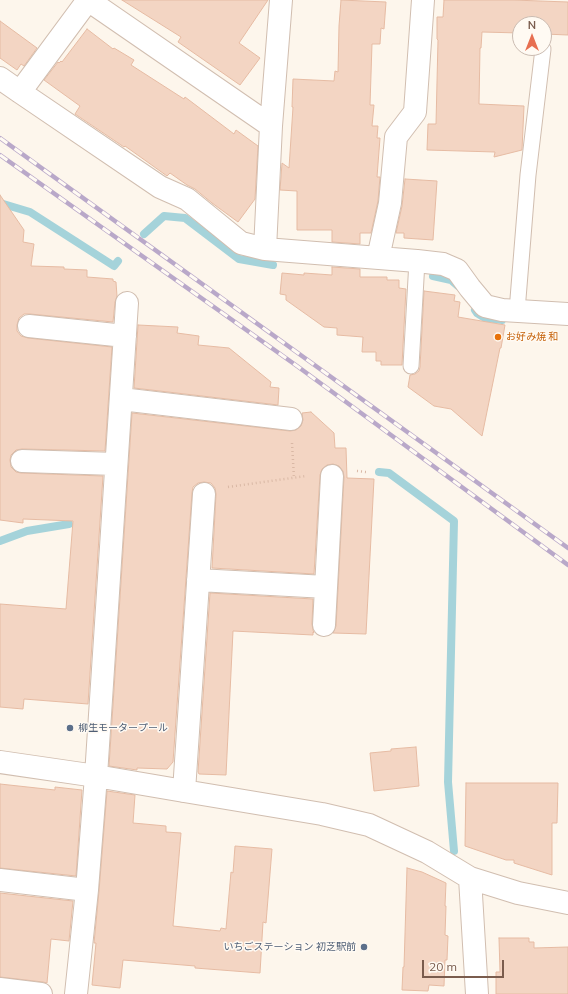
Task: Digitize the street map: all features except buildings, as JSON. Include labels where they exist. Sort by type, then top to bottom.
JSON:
[{"type":"street","points":[[20,92],[88,0],[271,126]]},
{"type":"street","points":[[265,249],[271,126],[281,0]]},
{"type":"street","points":[[378,258],[390,203],[396,137],[415,112],[423,0]]},
{"type":"street","points":[[0,78],[160,187],[188,199],[241,243],[265,249],[417,260],[443,264],[457,270],[485,306],[502,310],[568,314]]},
{"type":"street","points":[[76,994],[87,890],[96,776],[127,303]]},
{"type":"street","points":[[29,326],[125,336]]},
{"type":"street","points":[[121,399],[291,419]]},
{"type":"street","points":[[22,461],[116,464]]},
{"type":"street","points":[[324,625],[326,587],[342,473]]},
{"type":"street","points":[[184,791],[198,580],[214,491]]},
{"type":"street","points":[[198,580],[326,587]]},
{"type":"street","points":[[0,762],[96,776],[322,814],[368,824],[428,852],[470,878],[518,893],[568,903]]},
{"type":"street","points":[[470,878],[477,994]]},
{"type":"street","points":[[0,880],[87,890]]},
{"type":"street","points":[[0,989],[41,994]]},
{"type":"lane","points":[[517,311],[528,175],[542,56]]},
{"type":"lane","points":[[411,366],[417,260]]},
{"type":"path","points":[[293,472],[294,478]]},
{"type":"path","points":[[342,473],[366,472]]},
{"type":"path","points":[[214,491],[309,476]]},
{"type":"waterway","points":[[0,203],[30,212],[114,266],[118,261]]},
{"type":"waterway","points":[[144,234],[164,216],[185,218],[239,259],[273,265]]},
{"type":"waterway","points":[[433,276],[451,280],[458,286]]},
{"type":"waterway","points":[[475,310],[485,318],[502,320]]},
{"type":"waterway","points":[[379,472],[389,473],[454,521],[448,782],[454,851]]},
{"type":"waterway","points":[[0,541],[27,531],[69,524]]},
{"type":"railway","points":[[0,138],[568,548]]},
{"type":"railway","points":[[0,155],[297,366],[568,565]]},
{"type":"place","name":"お好み焼 和","points":[[498,337]]},
{"type":"place","name":"柳生モータープール","points":[[70,728]]},
{"type":"place","name":"いちごステーション 初芝駅前","points":[[364,947]]}]
